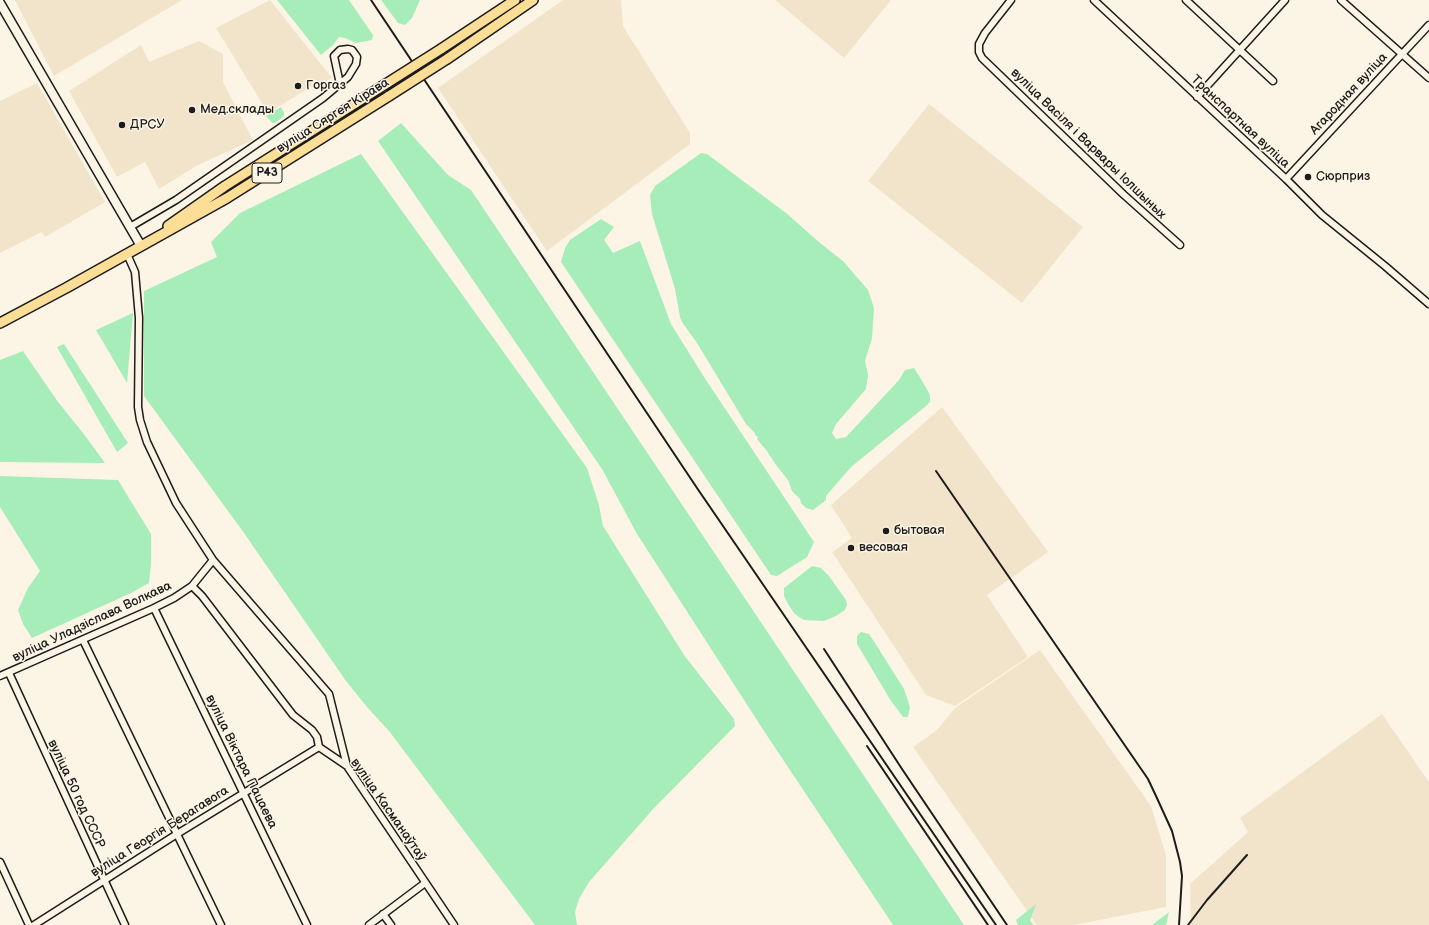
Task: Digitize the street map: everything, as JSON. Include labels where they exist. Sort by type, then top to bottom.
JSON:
[{"type":"main road","name":"вуліца Сяргея Кірава","points":[[141,246],[178,218],[225,186],[441,49],[515,0]]},
{"type":"main road","name":"вуліца Сяргея Кірава","points":[[0,323],[227,198],[389,96],[533,0]]},
{"type":"street","name":"вуліца Васіля і Варвары Іолшыных","points":[[1011,0],[985,33],[979,44],[979,52],[982,58],[1123,194],[1180,245]]},
{"type":"street","name":"Транспартная вуліца","points":[[1094,0],[1286,179],[1322,215],[1429,304]]},
{"type":"street","points":[[1186,0],[1273,81]]},
{"type":"street","points":[[1197,97],[1285,0]]},
{"type":"street","points":[[1341,0],[1429,78]]},
{"type":"street","points":[[0,4],[141,246]]},
{"type":"street","name":"Агародная вуліца","points":[[1286,179],[1429,25]]},
{"type":"street","points":[[130,227],[176,200],[323,98],[340,84],[348,77],[357,61],[354,52],[348,49],[340,50],[334,56],[340,84]]},
{"type":"street","points":[[127,254],[135,272],[139,318],[138,395],[140,420],[147,442],[176,502],[213,560],[329,694],[347,766]]},
{"type":"street","name":"вуліца Уладзіслава Волкава","points":[[0,676],[174,598],[192,586],[213,560]]},
{"type":"street","name":"вуліца Касманаўтаў","points":[[192,586],[202,596],[293,715],[312,730],[317,736],[320,747],[347,766],[454,925]]},
{"type":"street","name":"вуліца Віктара Пацаева","points":[[154,608],[307,925]]},
{"type":"street","points":[[82,640],[221,925]]},
{"type":"street","name":"вуліца 50 год СССР","points":[[8,673],[125,925]]},
{"type":"street","name":"вуліца Георгія Берагавога","points":[[34,925],[177,834],[320,747]]},
{"type":"street","points":[[0,862],[29,925]]},
{"type":"street","points":[[368,925],[425,883]]},
{"type":"street","points":[[383,914],[391,925]]},
{"type":"shaded area","points":[[15,0],[182,0],[54,76]]},
{"type":"shaded area","points":[[270,0],[332,78],[316,88],[314,85],[268,113],[216,28]]},
{"type":"shaded area","points":[[563,0],[621,0],[623,26],[690,133],[690,144],[547,251],[438,88]]},
{"type":"shaded area","points":[[775,0],[891,0],[844,58]]},
{"type":"shaded area","points":[[199,41],[223,54],[223,82],[253,140],[198,165],[159,189],[145,162],[117,177],[69,91],[141,45],[149,62]]},
{"type":"shaded area","points":[[37,83],[105,202],[45,237],[42,232],[0,253],[0,101]]},
{"type":"shaded area","points":[[929,104],[1083,227],[1022,303],[868,181]]},
{"type":"shaded area","points":[[942,407],[1048,552],[987,595],[1028,657],[955,706],[926,695],[832,552],[852,538],[831,505]]},
{"type":"shaded area","points":[[1040,650],[1151,806],[1166,855],[1166,907],[1074,925],[1037,925],[913,747],[937,730],[955,708]]},
{"type":"shaded area","points":[[1382,714],[1429,782],[1429,925],[1191,925],[1190,884],[1248,832],[1240,818]]},
{"type":"green space","points":[[277,0],[349,0],[373,35],[372,40],[356,43],[339,37],[333,45],[321,55]]},
{"type":"green space","points":[[381,0],[420,0],[412,18],[405,25],[398,23]]},
{"type":"green space","points":[[281,107],[284,116],[275,123],[272,123],[266,116]]},
{"type":"green space","points":[[401,123],[448,175],[471,190],[964,925],[893,925],[764,731],[637,534],[602,469],[378,141]]},
{"type":"green space","points":[[701,153],[707,154],[786,213],[843,261],[868,290],[874,308],[872,338],[865,361],[868,375],[866,389],[836,424],[832,433],[836,439],[846,437],[899,380],[905,370],[914,368],[930,395],[930,402],[926,406],[851,467],[826,496],[826,500],[813,510],[806,508],[792,491],[788,480],[757,439],[758,437],[746,424],[680,317],[675,289],[652,214],[650,195],[655,186]]},
{"type":"green space","points":[[361,154],[587,468],[599,505],[603,526],[684,655],[734,719],[735,726],[654,808],[589,882],[579,899],[575,912],[577,925],[535,925],[389,731],[346,681],[244,533],[144,396],[144,291],[217,257],[211,242],[240,213]]},
{"type":"green space","points":[[601,219],[614,227],[604,240],[613,253],[640,241],[671,324],[704,377],[814,542],[807,557],[777,576],[771,575],[561,262],[565,248],[570,240]]},
{"type":"green space","points":[[133,313],[127,383],[96,330]]},
{"type":"green space","points":[[64,344],[128,443],[117,452],[57,347]]},
{"type":"green space","points":[[23,351],[58,402],[105,463],[0,462],[0,360]]},
{"type":"green space","points":[[0,476],[118,480],[151,534],[151,564],[149,583],[131,593],[32,638],[23,624],[18,610],[28,588],[40,571],[0,507]]},
{"type":"green space","points":[[812,566],[821,568],[829,576],[846,600],[847,605],[845,610],[824,621],[804,620],[799,617],[794,613],[784,596],[784,588]]},
{"type":"green space","points":[[861,632],[869,634],[904,689],[910,707],[908,717],[903,717],[891,701],[857,644],[857,636]]},
{"type":"green space","points":[[1036,904],[1030,921],[1034,925],[1018,925],[1016,920]]},
{"type":"green space","points":[[1169,912],[1166,925],[1152,925]]},
{"type":"railway","points":[[371,0],[697,488],[996,925]]},
{"type":"railway","points":[[936,471],[1148,779],[1172,831],[1180,862],[1182,876],[1179,925]]},
{"type":"railway","points":[[824,649],[902,769],[1007,925]]},
{"type":"railway","points":[[867,746],[988,925]]},
{"type":"railway","points":[[1188,925],[1207,900],[1247,855]]},
{"type":"place","name":"Горгаз","points":[[298,86]]},
{"type":"place","name":"Мед.склады","points":[[192,110]]},
{"type":"place","name":"ДРСУ","points":[[122,125]]},
{"type":"place","name":"Сюрприз","points":[[1308,177]]},
{"type":"place","name":"бытовая","points":[[886,531]]},
{"type":"place","name":"весовая","points":[[851,548]]}]
